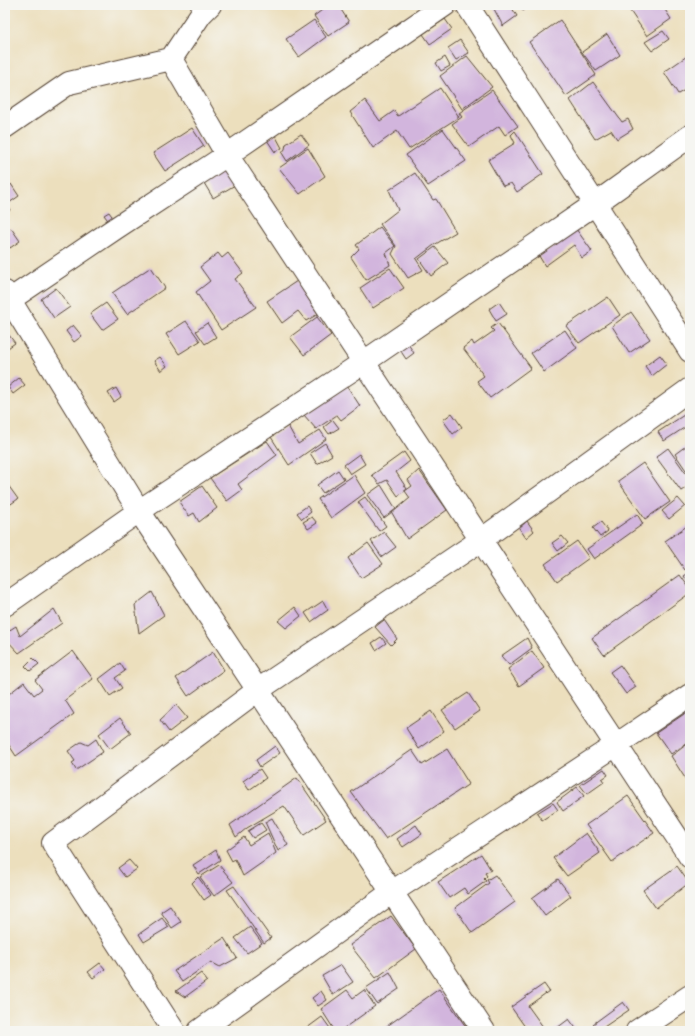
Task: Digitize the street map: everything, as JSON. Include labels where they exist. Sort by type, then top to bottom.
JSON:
[{"type":"street","points":[[445,5],[226,155],[7,298],[139,511],[484,1031]]},
{"type":"street","points":[[467,5],[690,351]]},
{"type":"street","points":[[5,127],[69,83],[171,59],[202,8]]},
{"type":"street","points":[[171,59],[226,155],[690,857]]},
{"type":"street","points":[[5,605],[139,511],[364,362],[595,204],[690,136]]},
{"type":"street","points":[[174,1031],[53,843],[258,690],[481,540],[690,389]]},
{"type":"street","points":[[199,1031],[392,892],[690,695]]},
{"type":"street","points":[[638,1031],[690,996]]},
{"type":"building","points":[[329,5],[338,5],[349,22],[328,36],[314,16]]},
{"type":"building","points":[[500,5],[510,5],[517,16],[503,26],[494,9]]},
{"type":"building","points":[[519,5],[531,5],[523,11]]},
{"type":"building","points":[[626,5],[662,5],[671,19],[647,36]]},
{"type":"building","points":[[445,19],[452,29],[430,44],[423,34]]},
{"type":"building","points":[[314,20],[326,37],[299,57],[286,39]]},
{"type":"building","points":[[560,20],[596,75],[566,96],[529,42]]},
{"type":"building","points":[[663,31],[669,39],[652,51],[645,42]]},
{"type":"building","points":[[607,34],[620,55],[596,71],[582,52]]},
{"type":"building","points":[[460,40],[469,53],[456,60],[448,48]]},
{"type":"building","points":[[690,54],[690,87],[678,94],[664,72]]},
{"type":"building","points":[[467,56],[492,87],[462,109],[440,76]]},
{"type":"building","points":[[445,57],[450,66],[441,71],[436,63]]},
{"type":"building","points":[[593,82],[622,122],[628,119],[633,129],[617,139],[611,130],[595,139],[570,100]]},
{"type":"building","points":[[440,88],[459,117],[409,149],[397,131],[373,148],[350,112],[365,100],[380,121],[394,111],[398,116]]},
{"type":"building","points":[[492,90],[518,126],[505,135],[499,126],[469,147],[452,124],[462,117],[459,113]]},
{"type":"building","points":[[192,128],[204,146],[165,171],[153,153]]},
{"type":"building","points":[[443,129],[466,161],[428,186],[406,155]]},
{"type":"building","points":[[515,131],[543,174],[517,192],[511,183],[503,186],[488,160],[515,143],[511,135]]},
{"type":"building","points":[[301,134],[309,145],[287,161],[282,153],[286,144]]},
{"type":"building","points":[[275,135],[282,148],[275,152],[267,140]]},
{"type":"building","points":[[308,148],[325,176],[300,194],[279,168]]},
{"type":"building","points":[[224,170],[235,185],[213,198],[204,183]]},
{"type":"building","points":[[415,173],[433,200],[436,199],[456,232],[434,245],[416,259],[423,270],[408,278],[392,254],[396,246],[380,224],[398,210],[389,190]]},
{"type":"building","points":[[11,184],[19,196],[9,203],[5,196],[5,188]]},
{"type":"building","points":[[5,203],[10,210],[5,214]]},
{"type":"building","points":[[109,212],[114,219],[110,223],[104,215]]},
{"type":"building","points":[[380,227],[395,246],[386,253],[390,265],[366,280],[351,257],[359,249],[356,245]]},
{"type":"building","points":[[11,228],[20,241],[10,248],[5,241],[5,232]]},
{"type":"building","points":[[576,229],[592,251],[582,258],[574,245],[545,266],[539,256]]},
{"type":"building","points":[[435,247],[448,263],[431,276],[419,259]]},
{"type":"building","points":[[218,253],[222,258],[228,253],[243,273],[235,279],[256,307],[221,330],[196,292],[210,281],[200,267]]},
{"type":"building","points":[[151,267],[165,288],[127,314],[112,293]]},
{"type":"building","points":[[390,268],[404,288],[373,308],[360,288]]},
{"type":"building","points":[[297,281],[318,314],[306,321],[298,311],[282,323],[267,301]]},
{"type":"building","points":[[56,288],[70,307],[54,318],[41,299]]},
{"type":"building","points":[[608,297],[620,315],[579,343],[566,326]]},
{"type":"building","points":[[499,302],[507,314],[496,321],[489,309]]},
{"type":"building","points":[[106,303],[118,319],[102,330],[90,314]]},
{"type":"building","points":[[631,312],[650,339],[629,353],[612,326]]},
{"type":"building","points":[[317,317],[331,335],[304,355],[290,337]]},
{"type":"building","points":[[186,321],[200,341],[179,354],[166,334]]},
{"type":"building","points":[[207,323],[216,337],[205,344],[196,331]]},
{"type":"building","points":[[498,323],[531,368],[490,398],[477,381],[484,376],[463,348],[472,341],[474,345],[494,331],[491,328]]},
{"type":"building","points":[[73,325],[82,336],[74,342],[66,331]]},
{"type":"building","points":[[5,330],[15,343],[5,350]]},
{"type":"building","points":[[565,330],[577,348],[544,372],[531,353]]},
{"type":"building","points":[[408,344],[414,353],[406,359],[400,350]]},
{"type":"building","points":[[660,355],[667,364],[652,376],[645,366]]},
{"type":"building","points":[[160,357],[167,366],[161,371],[154,361]]},
{"type":"building","points":[[19,378],[25,385],[13,394],[8,387]]},
{"type":"building","points":[[347,386],[360,406],[341,420],[337,415],[316,429],[304,415]]},
{"type":"building","points":[[116,388],[121,397],[114,402],[108,393]]},
{"type":"building","points":[[690,409],[690,420],[685,413]]},
{"type":"building","points":[[452,413],[462,427],[453,434],[443,420]]},
{"type":"building","points":[[684,415],[690,424],[664,441],[658,432]]},
{"type":"building","points":[[333,420],[339,428],[329,434],[324,427]]},
{"type":"building","points":[[288,426],[298,444],[320,430],[326,439],[289,465],[271,437]]},
{"type":"building","points":[[267,441],[277,455],[238,484],[242,490],[227,501],[210,478]]},
{"type":"building","points":[[325,443],[332,455],[317,464],[310,453]]},
{"type":"building","points":[[690,443],[690,476],[675,454]]},
{"type":"building","points":[[668,448],[690,479],[690,485],[681,491],[656,457]]},
{"type":"building","points":[[404,452],[410,461],[396,472],[407,489],[398,496],[387,480],[379,484],[372,475]]},
{"type":"building","points":[[359,454],[365,464],[350,474],[344,465]]},
{"type":"building","points":[[643,463],[670,502],[645,519],[618,481]]},
{"type":"building","points":[[338,470],[344,479],[323,493],[317,485]]},
{"type":"building","points":[[419,470],[447,510],[407,539],[392,513],[410,498],[405,491],[412,486],[408,480]]},
{"type":"building","points":[[354,475],[365,493],[331,518],[318,499]]},
{"type":"building","points":[[5,481],[18,499],[5,508]]},
{"type":"building","points":[[381,485],[396,509],[384,518],[367,495]]},
{"type":"building","points":[[202,486],[217,508],[199,522],[194,513],[189,516],[179,502]]},
{"type":"building","points":[[365,497],[386,526],[379,531],[358,502]]},
{"type":"building","points":[[678,498],[685,506],[669,519],[662,511]]},
{"type":"building","points":[[307,506],[311,512],[302,519],[297,513]]},
{"type":"building","points":[[637,514],[643,524],[594,559],[587,549]]},
{"type":"building","points":[[312,517],[317,523],[308,529],[303,522]]},
{"type":"building","points":[[527,521],[534,531],[526,538],[519,528]]},
{"type":"building","points":[[601,522],[608,531],[600,537],[593,528]]},
{"type":"building","points":[[690,524],[690,567],[685,570],[665,541]]},
{"type":"building","points":[[384,532],[396,547],[382,557],[371,541]]},
{"type":"building","points":[[562,536],[568,543],[558,551],[552,543]]},
{"type":"building","points":[[577,541],[589,558],[557,581],[545,564]]},
{"type":"building","points":[[368,543],[383,564],[361,578],[348,558]]},
{"type":"building","points":[[690,572],[690,585],[684,576]]},
{"type":"building","points":[[680,575],[690,589],[690,593],[604,655],[592,638]]},
{"type":"building","points":[[152,592],[164,615],[139,633],[135,605]]},
{"type":"building","points":[[323,601],[328,610],[311,622],[305,613]]},
{"type":"building","points":[[295,607],[301,616],[286,628],[278,621]]},
{"type":"building","points":[[54,609],[62,623],[19,653],[5,638],[5,633],[16,626],[20,636]]},
{"type":"building","points":[[384,620],[397,639],[391,645],[375,627]]},
{"type":"building","points":[[381,637],[386,643],[376,650],[372,643]]},
{"type":"building","points":[[527,638],[532,648],[509,665],[501,656]]},
{"type":"building","points":[[73,651],[93,679],[65,700],[74,714],[16,756],[5,739],[5,697],[24,682],[34,695],[42,689],[35,680]]},
{"type":"building","points":[[532,651],[544,668],[519,686],[508,669]]},
{"type":"building","points":[[213,652],[224,670],[188,696],[176,678]]},
{"type":"building","points":[[33,658],[39,664],[30,671],[25,666]]},
{"type":"building","points":[[120,663],[125,671],[115,678],[122,688],[110,696],[99,679]]},
{"type":"building","points":[[620,665],[636,687],[626,694],[610,672]]},
{"type":"building","points":[[468,693],[480,711],[455,728],[442,710]]},
{"type":"building","points":[[176,705],[187,718],[169,732],[160,720]]},
{"type":"building","points":[[690,710],[690,741],[671,754],[656,733]]},
{"type":"building","points":[[431,711],[444,731],[419,749],[406,728]]},
{"type":"building","points":[[120,718],[131,733],[110,749],[99,734]]},
{"type":"building","points":[[96,739],[103,752],[76,770],[72,763],[75,761],[68,751],[81,742],[88,745]]},
{"type":"building","points":[[690,742],[690,786],[671,756]]},
{"type":"building","points":[[275,746],[280,753],[260,767],[256,760]]},
{"type":"building","points":[[447,749],[469,784],[386,839],[351,792],[412,750],[422,765]]},
{"type":"building","points":[[260,769],[266,778],[249,790],[243,781]]},
{"type":"building","points":[[604,769],[608,775],[602,779],[604,782],[587,794],[580,785]]},
{"type":"building","points":[[297,778],[326,820],[304,835],[284,806],[247,828],[236,837],[230,825]]},
{"type":"building","points":[[577,787],[584,796],[563,811],[557,802]]},
{"type":"building","points":[[628,796],[654,833],[612,862],[586,825]]},
{"type":"building","points":[[553,803],[558,810],[542,820],[537,813]]},
{"type":"building","points":[[272,818],[288,845],[278,851],[265,822]]},
{"type":"building","points":[[261,823],[266,830],[253,838],[248,831]]},
{"type":"building","points":[[416,825],[422,834],[403,847],[397,839]]},
{"type":"building","points":[[268,833],[276,853],[243,876],[235,859],[232,861],[226,850],[244,837],[249,845]]},
{"type":"building","points":[[586,833],[600,853],[567,876],[553,858]]},
{"type":"building","points":[[216,850],[220,860],[199,874],[193,865]]},
{"type":"building","points":[[481,854],[491,870],[485,873],[487,876],[484,879],[486,881],[468,894],[464,888],[449,898],[438,882]]},
{"type":"building","points":[[129,860],[137,869],[125,877],[118,868]]},
{"type":"building","points":[[219,865],[233,882],[214,896],[200,877]]},
{"type":"building","points":[[677,866],[689,883],[656,908],[643,890]]},
{"type":"building","points":[[495,875],[515,902],[472,933],[455,908],[489,883],[487,880]]},
{"type":"building","points":[[198,877],[211,895],[204,900],[192,883]]},
{"type":"building","points":[[558,879],[571,896],[545,916],[532,898]]},
{"type":"building","points":[[234,886],[271,938],[264,943],[227,890]]},
{"type":"building","points":[[170,906],[181,922],[172,928],[161,912]]},
{"type":"building","points":[[391,916],[416,949],[376,978],[350,945]]},
{"type":"building","points":[[162,918],[169,927],[144,942],[139,934]]},
{"type":"building","points":[[250,927],[262,943],[247,953],[235,938]]},
{"type":"building","points":[[224,938],[237,958],[220,967],[211,962],[182,982],[174,971]]},
{"type":"building","points":[[100,963],[105,969],[93,978],[88,972]]},
{"type":"building","points":[[341,965],[353,982],[333,995],[322,976]]},
{"type":"building","points":[[390,972],[399,989],[377,1004],[366,988]]},
{"type":"building","points":[[201,973],[207,981],[185,997],[176,991]]},
{"type":"building","points":[[544,984],[549,991],[528,1006],[546,1031],[528,1031],[511,1007]]},
{"type":"building","points":[[439,989],[469,1031],[380,1031]]},
{"type":"building","points":[[347,990],[353,998],[364,990],[375,1006],[340,1031],[335,1031],[321,1009]]},
{"type":"building","points":[[321,991],[327,1000],[318,1006],[312,998]]},
{"type":"building","points":[[623,1002],[629,1010],[598,1031],[593,1024]]},
{"type":"building","points":[[322,1017],[332,1031],[303,1031]]},
{"type":"building","points":[[569,1019],[578,1031],[553,1031]]}]
